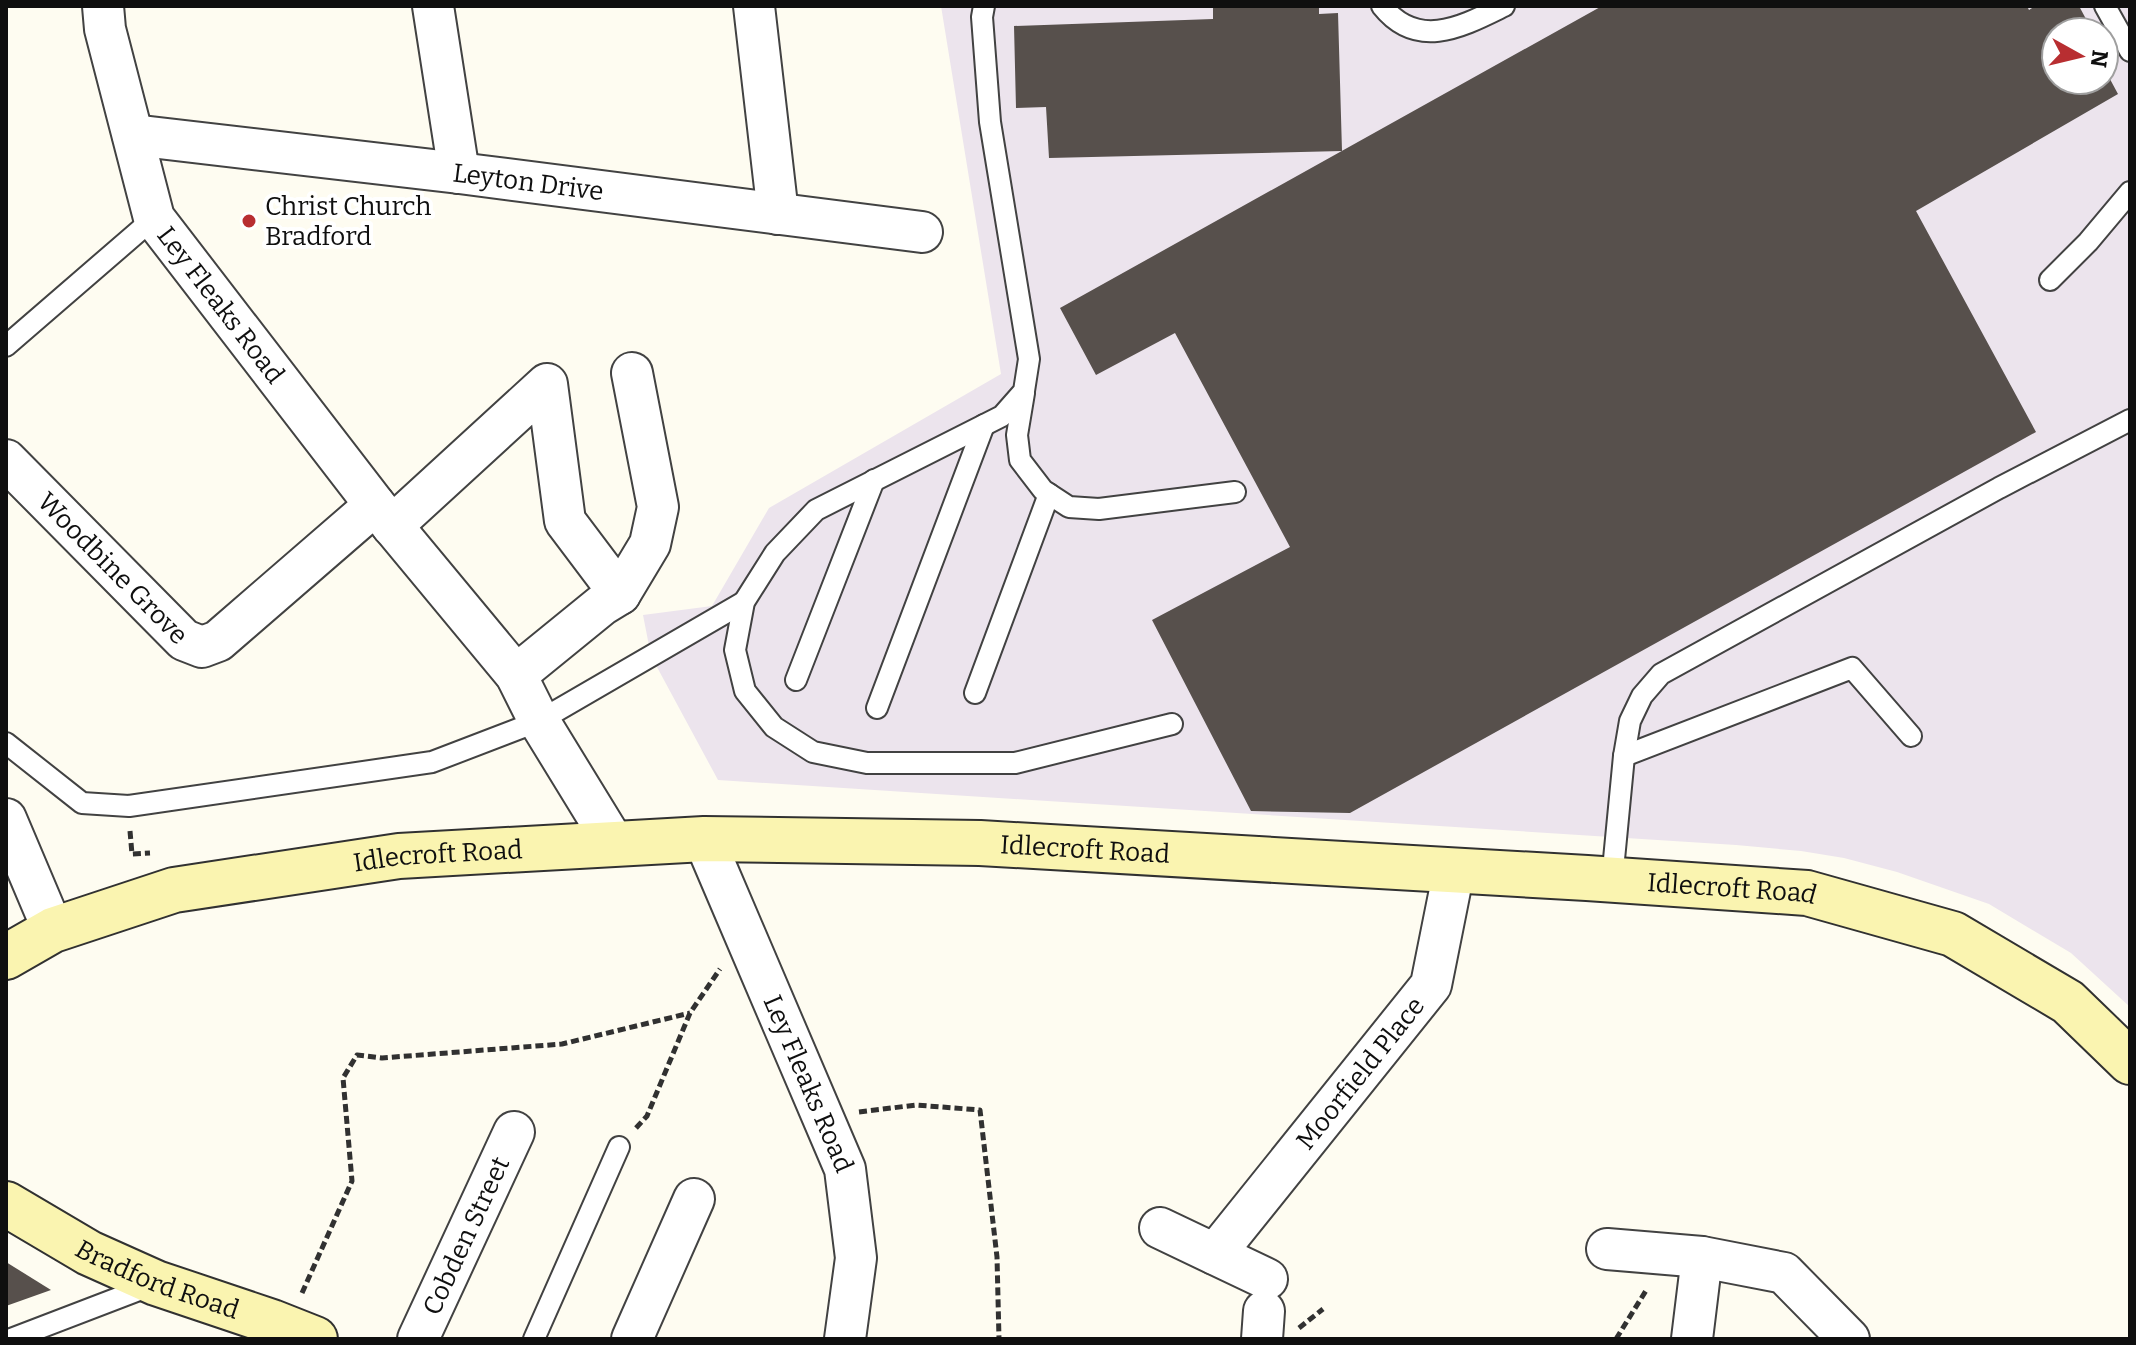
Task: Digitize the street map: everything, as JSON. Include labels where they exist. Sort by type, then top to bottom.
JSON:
[{"type":"street","name":"Ley Fleaks Road","points":[[103,6],[105,29],[154,218],[383,516],[516,675],[539,721],[615,845]]},
{"type":"street","points":[[433,6],[459,173]]},
{"type":"street","points":[[754,6],[778,214]]},
{"type":"street","name":"Leyton Drive","points":[[133,135],[922,232]]},
{"type":"street","points":[[516,675],[620,594],[650,544],[658,507],[632,373]]},
{"type":"street","points":[[383,516],[547,384],[565,521],[620,594]]},
{"type":"street","name":"Woodbine Grove","points":[[6,460],[184,640],[202,647],[218,641],[383,516]]},
{"type":"street","points":[[6,819],[53,930]]},
{"type":"street","name":"Ley Fleaks Road","points":[[704,839],[845,1169],[856,1258],[845,1339]]},
{"type":"street","name":"Idlecroft Road","points":[[6,957],[53,930],[174,890],[399,856],[704,839],[980,843],[1807,893],[1953,934],[2068,1002],[2130,1062]]},
{"type":"street","name":"Moorfield Place","points":[[1215,1254],[1431,985],[1454,870]]},
{"type":"street","name":"Cobden Street","points":[[418,1339],[514,1132]]},
{"type":"street","points":[[632,1339],[694,1199]]},
{"type":"street","name":"Bradford Road","points":[[8,1208],[89,1253],[156,1283],[284,1332]]},
{"type":"street","points":[[1160,1228],[1215,1254],[1272,1315]]},
{"type":"street","points":[[1607,1249],[1685,1256],[1784,1273],[1849,1339]]},
{"type":"street","points":[[1685,1256],[1692,1339]]},
{"type":"lane","points":[[984,6],[982,17],[990,122],[1029,359],[1017,435],[1020,460],[1043,490],[1069,507],[1099,509],[1235,492]]},
{"type":"lane","points":[[1382,6],[1410,28],[1435,33],[1462,26],[1504,6]]},
{"type":"lane","points":[[2105,6],[2130,51]]},
{"type":"lane","points":[[2050,280],[2088,242],[2130,192]]},
{"type":"lane","points":[[6,346],[154,218]]},
{"type":"lane","points":[[1024,391],[1002,416],[816,510],[775,553],[744,602],[735,650],[745,691],[774,727],[813,752],[867,763],[1015,763],[1172,724]]},
{"type":"lane","points":[[1612,880],[1630,721],[1642,696],[1661,674],[1999,488],[2130,420]]},
{"type":"lane","points":[[877,708],[984,425]]},
{"type":"lane","points":[[796,680],[874,480]]},
{"type":"lane","points":[[975,693],[1049,494]]},
{"type":"lane","points":[[6,743],[82,803],[129,806],[432,762],[539,721],[744,602]]},
{"type":"lane","points":[[1624,756],[1852,668],[1911,736]]},
{"type":"lane","points":[[534,1339],[619,1147]]},
{"type":"lane","points":[[11,1339],[156,1283]]},
{"type":"path","points":[[129,806],[132,854],[172,853],[174,890]]},
{"type":"path","points":[[619,1147],[647,1116],[690,1013],[744,933]]},
{"type":"path","points":[[284,1332],[352,1181],[343,1078],[357,1055],[382,1058],[562,1044],[690,1013]]},
{"type":"path","points":[[822,1116],[916,1105],[980,1110],[997,1257],[999,1339]]},
{"type":"path","points":[[1616,1339],[1685,1256]]},
{"type":"path","points":[[1272,1315],[1323,1309]]},
{"type":"shaded area","points":[[941,6],[2130,6],[2130,1007],[2071,953],[1989,904],[1897,872],[1801,851],[718,780],[651,656],[643,615],[712,606],[769,508],[1001,374]]},
{"type":"building","points":[[1213,6],[1319,6],[1319,14],[1338,13],[1342,151],[1049,158],[1046,107],[1016,108],[1014,26],[1213,19]]},
{"type":"building","points":[[1602,6],[2027,6],[2029,10],[2035,6],[2079,6],[2084,16],[2040,16],[2040,96],[2115,96],[1916,211],[2036,432],[1350,813],[1251,811],[1152,620],[1290,547],[1175,333],[1096,375],[1060,308]]},
{"type":"building","points":[[6,1262],[51,1290],[6,1306]]},
{"type":"place","name":"Christ Church Bradford","points":[[249,221]]}]
